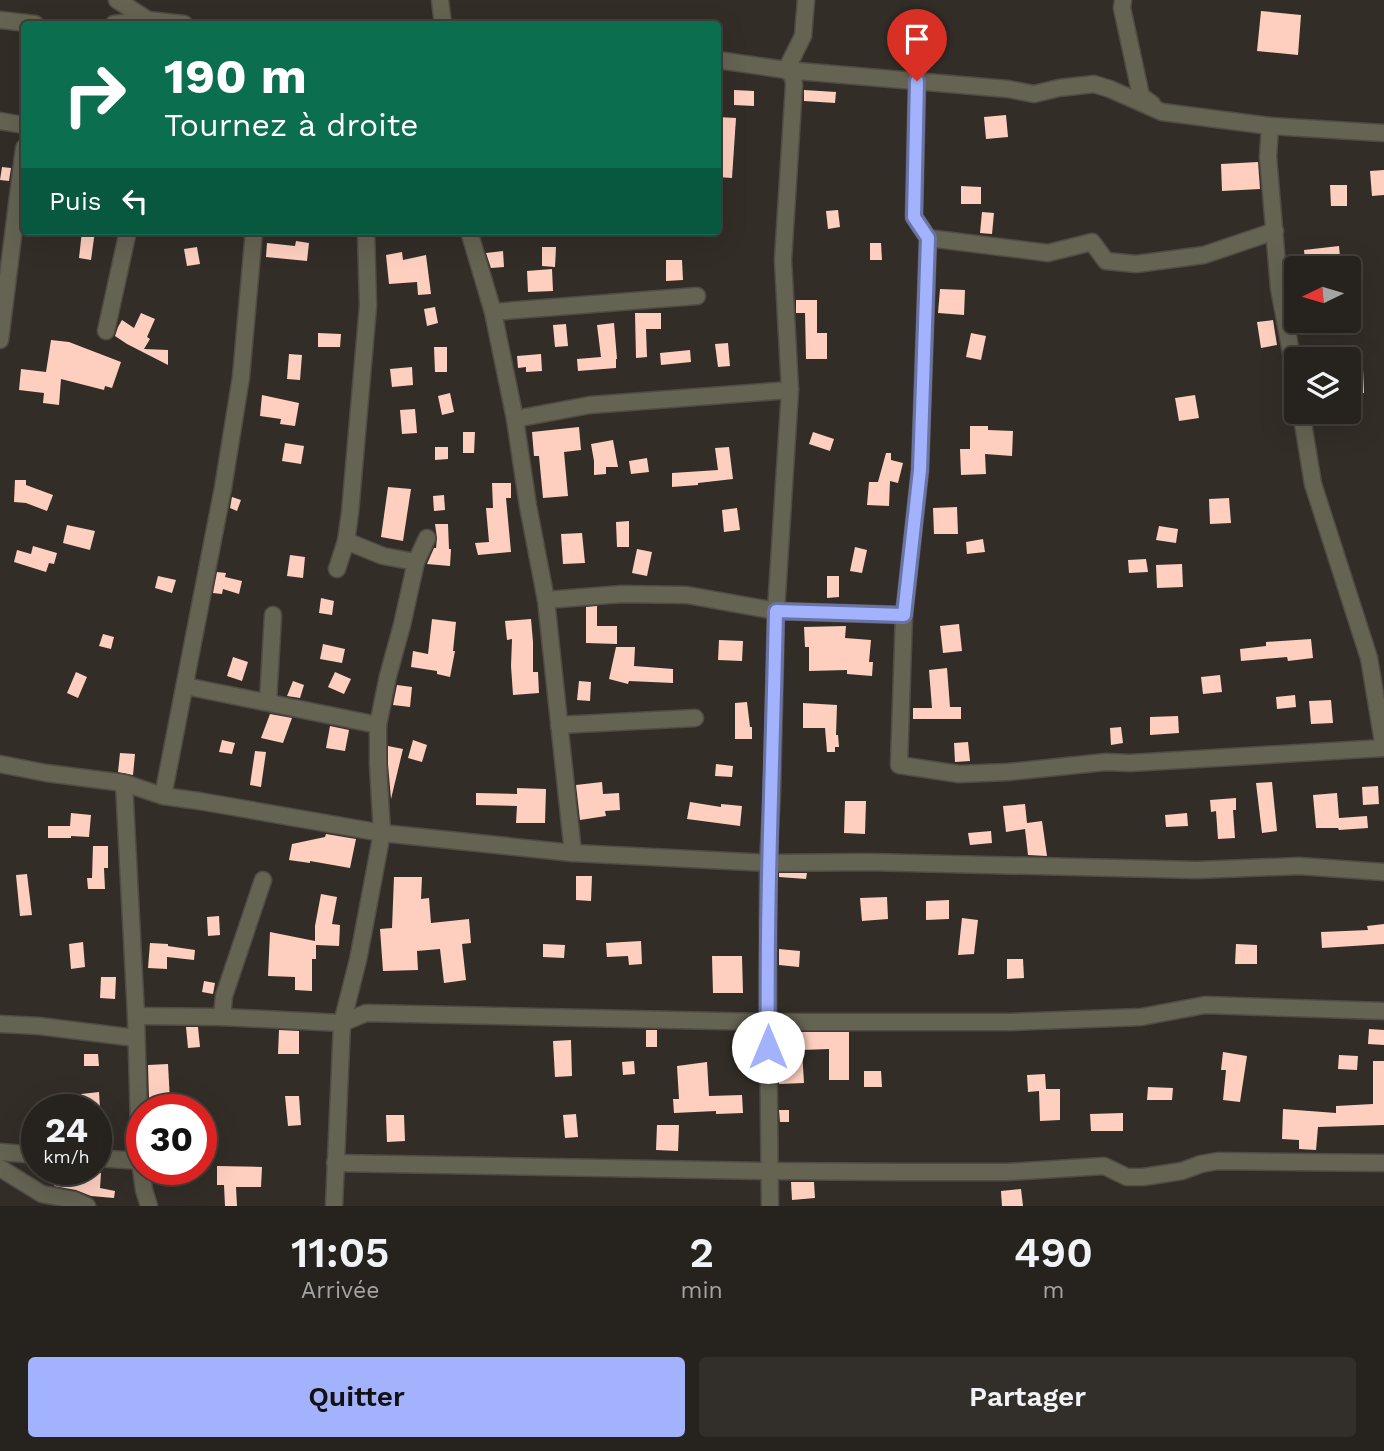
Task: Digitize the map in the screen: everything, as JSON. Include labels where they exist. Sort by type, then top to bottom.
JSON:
[{"type":"street","points":[[117,0],[148,20]]},
{"type":"street","points":[[440,0],[443,21]]},
{"type":"street","points":[[786,70],[803,36],[806,0]]},
{"type":"street","points":[[1123,0],[1122,8],[1141,96],[1162,112]]},
{"type":"street","points":[[0,20],[21,22]]},
{"type":"street","points":[[140,21],[157,21]]},
{"type":"street","points":[[721,60],[786,70],[1008,89],[1034,94],[1094,84],[1162,112],[1270,126],[1384,133]]},
{"type":"street","points":[[770,1206],[768,863],[776,611],[790,390],[783,260],[794,85],[793,76],[786,70]]},
{"type":"street","points":[[917,81],[914,217],[928,238],[920,470],[904,615],[900,765],[959,774],[996,773],[1106,762],[1130,763],[1384,748],[1377,657],[1312,484],[1303,424]]},
{"type":"street","points":[[0,121],[21,124]]},
{"type":"street","points":[[1270,126],[1268,157],[1279,288],[1290,347]]},
{"type":"street","points":[[0,340],[21,172]]},
{"type":"street","points":[[928,238],[1048,253],[1092,242],[1106,261],[1136,264],[1205,255],[1275,231]]},
{"type":"street","points":[[106,331],[127,235]]},
{"type":"street","points":[[163,796],[223,488],[241,377],[254,235]]},
{"type":"street","points":[[338,569],[350,513],[368,306],[366,235]]},
{"type":"street","points":[[470,235],[493,312],[515,419],[546,600],[573,853]]},
{"type":"street","points":[[493,312],[697,296]]},
{"type":"street","points":[[515,419],[590,405],[790,390]]},
{"type":"street","points":[[334,1206],[342,1023],[358,960],[382,833],[378,724],[415,562],[427,538]]},
{"type":"street","points":[[346,541],[383,556],[415,562]]},
{"type":"street","points":[[546,600],[622,594],[687,594],[776,611],[904,615]]},
{"type":"street","points":[[268,702],[274,615]]},
{"type":"street","points":[[186,686],[378,724]]},
{"type":"street","points":[[559,725],[695,718]]},
{"type":"street","points":[[0,764],[124,783],[163,796],[382,833],[573,853],[768,863],[868,862],[1197,870],[1299,866],[1384,872]]},
{"type":"street","points":[[124,783],[138,1094]]},
{"type":"street","points":[[222,1017],[223,996],[262,880]]},
{"type":"street","points":[[136,1016],[342,1023],[366,1013],[768,1022],[1011,1022],[1141,1017],[1205,1005],[1384,1011]]},
{"type":"street","points":[[0,1024],[136,1038]]},
{"type":"street","points":[[0,1152],[21,1153]]},
{"type":"street","points":[[335,1163],[769,1171],[1007,1172],[1104,1166],[1127,1177],[1182,1171],[1218,1161],[1384,1163]]},
{"type":"street","points":[[0,1168],[42,1194],[74,1200],[87,1206]]},
{"type":"street","points":[[143,1185],[149,1206]]},
{"type":"building","points":[[1261,11],[1301,15],[1298,55],[1257,51]]},
{"type":"building","points":[[734,90],[754,91],[754,106],[734,105]]},
{"type":"building","points":[[804,90],[836,92],[835,103],[804,101]]},
{"type":"building","points":[[1006,115],[1008,137],[986,139],[984,117]]},
{"type":"building","points":[[721,117],[736,118],[732,178],[721,177]]},
{"type":"building","points":[[1258,162],[1260,189],[1222,191],[1221,164]]},
{"type":"building","points":[[2,167],[11,168],[9,181],[0,180]]},
{"type":"building","points":[[1384,170],[1384,195],[1372,196],[1370,171]]},
{"type":"building","points":[[1330,185],[1347,185],[1347,206],[1331,206]]},
{"type":"building","points":[[961,186],[981,187],[981,204],[961,204]]},
{"type":"building","points":[[838,210],[840,227],[828,229],[826,211]]},
{"type":"building","points":[[982,212],[994,213],[992,234],[980,233]]},
{"type":"building","points":[[82,235],[94,235],[91,260],[79,258]]},
{"type":"building","points":[[296,241],[309,243],[307,261],[266,257],[267,243],[295,246]]},
{"type":"building","points":[[870,243],[881,243],[882,260],[870,260]]},
{"type":"building","points":[[1339,246],[1340,256],[1305,256],[1304,250]]},
{"type":"building","points":[[197,247],[200,264],[187,266],[184,249]]},
{"type":"building","points":[[542,247],[556,247],[555,267],[542,266]]},
{"type":"building","points":[[503,251],[504,267],[491,268],[486,253]]},
{"type":"building","points":[[402,252],[403,260],[426,255],[431,294],[418,295],[417,282],[389,284],[386,255]]},
{"type":"building","points":[[666,260],[682,260],[683,280],[666,281]]},
{"type":"building","points":[[552,269],[553,291],[528,292],[527,271]]},
{"type":"building","points":[[940,289],[965,290],[964,315],[938,313]]},
{"type":"building","points":[[796,300],[817,300],[817,333],[827,333],[827,359],[806,359],[805,313],[796,313]]},
{"type":"building","points":[[435,307],[438,323],[427,326],[424,309]]},
{"type":"building","points":[[141,313],[155,319],[147,337],[150,339],[144,349],[168,350],[168,365],[115,336],[122,320],[134,328]]},
{"type":"building","points":[[635,313],[661,313],[661,329],[646,329],[647,357],[636,358]]},
{"type":"building","points":[[1273,320],[1277,345],[1261,348],[1257,322]]},
{"type":"building","points":[[614,323],[616,368],[578,371],[577,359],[601,357],[597,325]]},
{"type":"building","points":[[566,324],[568,346],[555,347],[553,325]]},
{"type":"building","points":[[318,333],[341,334],[340,347],[318,347]]},
{"type":"building","points":[[971,333],[986,336],[981,360],[966,357]]},
{"type":"building","points":[[51,340],[69,342],[121,362],[112,388],[105,386],[104,390],[61,379],[59,405],[43,403],[44,393],[19,390],[21,369],[46,372]]},
{"type":"building","points":[[728,343],[730,366],[718,367],[715,344]]},
{"type":"building","points":[[434,347],[447,347],[447,372],[435,372]]},
{"type":"building","points":[[690,350],[691,362],[661,365],[660,353]]},
{"type":"building","points":[[289,354],[302,355],[300,380],[287,379]]},
{"type":"building","points":[[541,354],[542,371],[526,372],[526,367],[518,368],[517,356]]},
{"type":"building","points":[[412,367],[413,385],[392,387],[390,369]]},
{"type":"building","points":[[1361,369],[1364,393],[1361,393]]},
{"type":"building","points":[[450,393],[454,412],[442,415],[438,396]]},
{"type":"building","points":[[262,395],[299,403],[295,426],[280,424],[281,419],[260,416]]},
{"type":"building","points":[[1195,395],[1199,418],[1179,421],[1175,398]]},
{"type":"building","points":[[415,409],[417,433],[402,434],[400,410]]},
{"type":"building","points":[[970,426],[1013,431],[1012,456],[985,454],[986,474],[961,475],[960,449],[970,449]]},
{"type":"building","points":[[579,427],[581,450],[564,452],[568,496],[543,498],[539,456],[534,456],[532,432]]},
{"type":"building","points":[[463,432],[475,432],[474,453],[463,453]]},
{"type":"building","points":[[813,432],[834,439],[830,451],[809,444]]},
{"type":"building","points":[[613,440],[618,467],[606,467],[606,474],[594,475],[591,444]]},
{"type":"building","points":[[285,443],[304,446],[301,464],[282,461]]},
{"type":"building","points":[[435,447],[448,447],[448,459],[435,460]]},
{"type":"building","points":[[729,447],[733,479],[672,487],[672,473],[718,470],[715,448]]},
{"type":"building","points":[[886,453],[891,453],[891,460],[903,463],[898,483],[890,481],[889,506],[867,505],[869,482],[878,482]]},
{"type":"building","points":[[647,458],[649,472],[631,474],[629,461]]},
{"type":"building","points":[[15,480],[26,480],[26,485],[53,495],[47,511],[26,503],[14,502]]},
{"type":"building","points":[[492,483],[511,483],[511,498],[506,498],[511,552],[478,555],[475,543],[489,542],[486,508],[493,508]]},
{"type":"building","points":[[388,487],[411,489],[403,541],[381,537]]},
{"type":"building","points":[[444,495],[445,510],[434,511],[433,496]]},
{"type":"building","points":[[232,497],[241,500],[237,511],[230,508]]},
{"type":"building","points":[[1229,498],[1231,523],[1210,524],[1209,499]]},
{"type":"building","points":[[957,507],[958,534],[934,534],[933,508]]},
{"type":"building","points":[[737,508],[740,530],[724,532],[722,510]]},
{"type":"building","points":[[629,521],[629,547],[617,547],[616,522]]},
{"type":"building","points":[[435,524],[448,524],[450,566],[427,564],[436,548]]},
{"type":"building","points":[[67,525],[95,531],[90,550],[63,543]]},
{"type":"building","points":[[1159,526],[1178,529],[1176,543],[1156,540]]},
{"type":"building","points":[[582,533],[585,563],[563,564],[561,534]]},
{"type":"building","points":[[983,539],[985,552],[967,554],[966,542]]},
{"type":"building","points":[[33,546],[57,553],[54,564],[49,563],[46,572],[14,562],[17,550],[31,554]]},
{"type":"building","points":[[855,547],[867,550],[862,573],[850,571]]},
{"type":"building","points":[[637,549],[652,552],[647,576],[632,573]]},
{"type":"building","points":[[290,555],[305,557],[303,578],[287,576]]},
{"type":"building","points":[[1146,559],[1148,572],[1129,573],[1128,560]]},
{"type":"building","points":[[1182,564],[1183,587],[1157,588],[1156,565]]},
{"type":"building","points":[[217,572],[226,573],[225,577],[242,581],[239,594],[223,589],[222,594],[213,593]]},
{"type":"building","points":[[158,576],[176,580],[172,593],[155,588]]},
{"type":"building","points":[[827,576],[839,576],[839,597],[827,598]]},
{"type":"building","points":[[321,598],[334,601],[332,615],[319,613]]},
{"type":"building","points":[[597,606],[597,626],[617,626],[617,644],[586,643],[586,607]]},
{"type":"building","points":[[432,619],[456,622],[455,651],[450,677],[437,674],[437,671],[411,667],[413,651],[428,654]]},
{"type":"building","points":[[531,619],[533,672],[538,672],[539,693],[513,695],[512,639],[507,640],[505,621]]},
{"type":"building","points":[[959,624],[962,651],[943,653],[940,626]]},
{"type":"building","points":[[846,626],[845,638],[871,640],[869,662],[873,662],[872,676],[847,674],[847,670],[809,671],[809,647],[805,647],[804,627]]},
{"type":"building","points":[[103,634],[114,637],[111,649],[99,646]]},
{"type":"building","points":[[1311,639],[1313,658],[1241,661],[1240,649],[1266,646],[1266,642]]},
{"type":"building","points":[[719,640],[743,641],[742,661],[718,660]]},
{"type":"building","points":[[323,644],[345,649],[342,663],[320,659]]},
{"type":"building","points":[[616,647],[635,647],[634,666],[673,669],[673,683],[629,681],[628,684],[609,679]]},
{"type":"building","points":[[233,657],[248,662],[242,681],[227,676]]},
{"type":"building","points":[[947,668],[950,707],[961,707],[961,719],[913,719],[913,708],[932,708],[929,670]]},
{"type":"building","points":[[76,672],[87,677],[78,698],[67,693]]},
{"type":"building","points":[[335,672],[351,679],[344,694],[328,687]]},
{"type":"building","points":[[1220,675],[1222,692],[1203,694],[1201,677]]},
{"type":"building","points":[[293,681],[304,685],[300,698],[287,696]]},
{"type":"building","points":[[579,681],[591,682],[590,701],[577,700]]},
{"type":"building","points":[[397,685],[412,687],[410,707],[393,705]]},
{"type":"building","points":[[1295,695],[1296,707],[1277,709],[1276,697]]},
{"type":"building","points":[[1331,700],[1333,723],[1311,724],[1309,701]]},
{"type":"building","points":[[747,702],[752,739],[735,739],[735,703]]},
{"type":"building","points":[[803,703],[837,705],[836,735],[839,747],[835,747],[835,752],[827,752],[825,728],[803,728]]},
{"type":"building","points":[[270,714],[292,718],[283,743],[261,738]]},
{"type":"building","points":[[1178,716],[1179,733],[1150,735],[1150,717]]},
{"type":"building","points":[[330,726],[349,730],[345,751],[326,748]]},
{"type":"building","points":[[1121,727],[1123,743],[1111,745],[1110,728]]},
{"type":"building","points":[[222,740],[235,743],[232,754],[219,752]]},
{"type":"building","points":[[413,740],[427,745],[422,762],[408,758]]},
{"type":"building","points":[[968,742],[970,761],[955,762],[954,743]]},
{"type":"building","points":[[388,746],[403,749],[391,799],[388,764]]},
{"type":"building","points":[[255,751],[266,752],[261,787],[250,785]]},
{"type":"building","points":[[120,753],[135,754],[133,775],[118,772]]},
{"type":"building","points":[[716,764],[733,766],[732,777],[715,776]]},
{"type":"building","points":[[602,782],[603,794],[619,793],[620,810],[605,811],[606,816],[580,820],[576,785]]},
{"type":"building","points":[[1272,782],[1277,831],[1262,833],[1256,783]]},
{"type":"building","points":[[1378,786],[1379,804],[1363,805],[1362,787]]},
{"type":"building","points":[[517,788],[546,789],[545,823],[516,823],[517,806],[476,805],[476,793],[517,794]]},
{"type":"building","points":[[1337,793],[1339,818],[1367,816],[1368,828],[1316,828],[1313,795]]},
{"type":"building","points":[[1236,798],[1236,810],[1233,810],[1235,838],[1218,839],[1216,811],[1211,812],[1210,800]]},
{"type":"building","points":[[845,801],[866,801],[865,834],[844,833]]},
{"type":"building","points":[[690,802],[721,807],[721,804],[742,806],[740,826],[687,819]]},
{"type":"building","points":[[1025,804],[1027,823],[1042,821],[1047,856],[1028,855],[1025,829],[1006,832],[1003,806]]},
{"type":"building","points":[[71,813],[91,815],[89,837],[48,838],[48,826],[70,826]]},
{"type":"building","points":[[1187,813],[1188,826],[1166,827],[1165,815]]},
{"type":"building","points":[[991,831],[992,843],[970,845],[968,833]]},
{"type":"building","points":[[326,834],[356,839],[350,868],[289,860],[292,844],[325,837]]},
{"type":"building","points":[[93,846],[108,846],[108,868],[104,868],[105,889],[88,889],[87,878],[92,878]]},
{"type":"building","points":[[779,873],[807,873],[806,879],[779,877]]},
{"type":"building","points":[[27,874],[32,915],[20,916],[16,875]]},
{"type":"building","points":[[576,876],[592,876],[591,901],[576,900]]},
{"type":"building","points":[[394,877],[422,877],[421,899],[429,898],[431,923],[469,919],[471,943],[462,944],[466,980],[444,983],[440,949],[417,951],[418,970],[383,971],[380,929],[392,928]]},
{"type":"building","points":[[321,894],[337,897],[332,924],[340,925],[339,946],[316,945],[316,959],[312,959],[312,991],[295,990],[295,977],[268,976],[270,932],[315,941]]},
{"type":"building","points":[[887,897],[888,919],[862,921],[860,898]]},
{"type":"building","points":[[949,900],[949,919],[926,920],[926,901]]},
{"type":"building","points":[[219,916],[220,935],[208,936],[207,917]]},
{"type":"building","points":[[962,918],[978,920],[974,954],[958,955]]},
{"type":"building","points":[[1384,924],[1384,944],[1322,948],[1321,932],[1368,930],[1367,926]]},
{"type":"building","points":[[641,941],[642,964],[629,965],[628,956],[607,957],[606,943]]},
{"type":"building","points":[[83,942],[85,967],[71,969],[69,944]]},
{"type":"building","points":[[150,943],[195,950],[194,960],[167,957],[167,969],[148,968]]},
{"type":"building","points":[[543,944],[565,945],[564,958],[543,957]]},
{"type":"building","points":[[1236,944],[1257,945],[1257,964],[1235,964]]},
{"type":"building","points":[[779,949],[800,951],[799,967],[779,965]]},
{"type":"building","points":[[712,956],[742,956],[743,993],[713,993]]},
{"type":"building","points":[[1007,959],[1023,959],[1024,978],[1007,979]]},
{"type":"building","points":[[101,977],[116,977],[115,999],[100,998]]},
{"type":"building","points":[[204,981],[215,983],[213,994],[202,992]]},
{"type":"building","points":[[186,1027],[198,1027],[200,1047],[188,1048]]},
{"type":"building","points":[[1369,1029],[1384,1030],[1384,1045],[1368,1044]]},
{"type":"building","points":[[279,1030],[299,1031],[299,1054],[278,1054]]},
{"type":"building","points":[[646,1030],[657,1030],[657,1047],[646,1047]]},
{"type":"building","points":[[779,1032],[849,1032],[849,1080],[829,1080],[829,1049],[802,1050],[804,1083],[779,1084]]},
{"type":"building","points":[[571,1040],[572,1076],[555,1077],[553,1041]]},
{"type":"building","points":[[1223,1052],[1247,1056],[1240,1102],[1223,1100],[1226,1070],[1221,1070]]},
{"type":"building","points":[[84,1054],[98,1054],[99,1066],[84,1066]]},
{"type":"building","points":[[1339,1055],[1358,1056],[1357,1070],[1338,1069]]},
{"type":"building","points":[[634,1061],[635,1074],[623,1075],[622,1062]]},
{"type":"building","points":[[1373,1061],[1384,1061],[1384,1125],[1318,1127],[1316,1150],[1299,1149],[1299,1140],[1282,1139],[1283,1109],[1336,1113],[1336,1106],[1373,1104]]},
{"type":"building","points":[[707,1062],[709,1096],[742,1095],[743,1113],[674,1113],[673,1099],[679,1099],[677,1066]]},
{"type":"building","points":[[168,1064],[170,1094],[149,1094],[148,1065]]},
{"type":"building","points":[[864,1071],[881,1071],[882,1087],[864,1087]]},
{"type":"building","points":[[1045,1074],[1046,1089],[1060,1089],[1060,1120],[1040,1121],[1039,1091],[1028,1092],[1027,1075]]},
{"type":"building","points":[[1148,1087],[1173,1088],[1172,1100],[1147,1100]]},
{"type":"building","points":[[285,1096],[299,1096],[301,1125],[288,1126]]},
{"type":"building","points":[[779,1110],[789,1110],[789,1122],[780,1122]]},
{"type":"building","points":[[1123,1113],[1123,1131],[1091,1131],[1090,1114]]},
{"type":"building","points":[[576,1114],[578,1137],[565,1138],[563,1115]]},
{"type":"building","points":[[386,1115],[404,1115],[405,1141],[387,1142]]},
{"type":"building","points":[[657,1125],[679,1125],[678,1151],[656,1150]]},
{"type":"building","points":[[217,1166],[262,1167],[261,1187],[236,1187],[237,1206],[225,1206],[224,1185],[217,1185]]},
{"type":"building","points":[[791,1182],[814,1182],[815,1198],[792,1200]]},
{"type":"building","points":[[100,1185],[100,1188],[115,1191],[114,1198],[91,1196],[54,1186]]},
{"type":"building","points":[[1021,1189],[1023,1206],[1002,1206],[1001,1191]]},
{"type":"route","points":[[768,1047],[768,863],[776,611],[904,615],[920,470],[928,238],[914,217],[917,81]]}]
